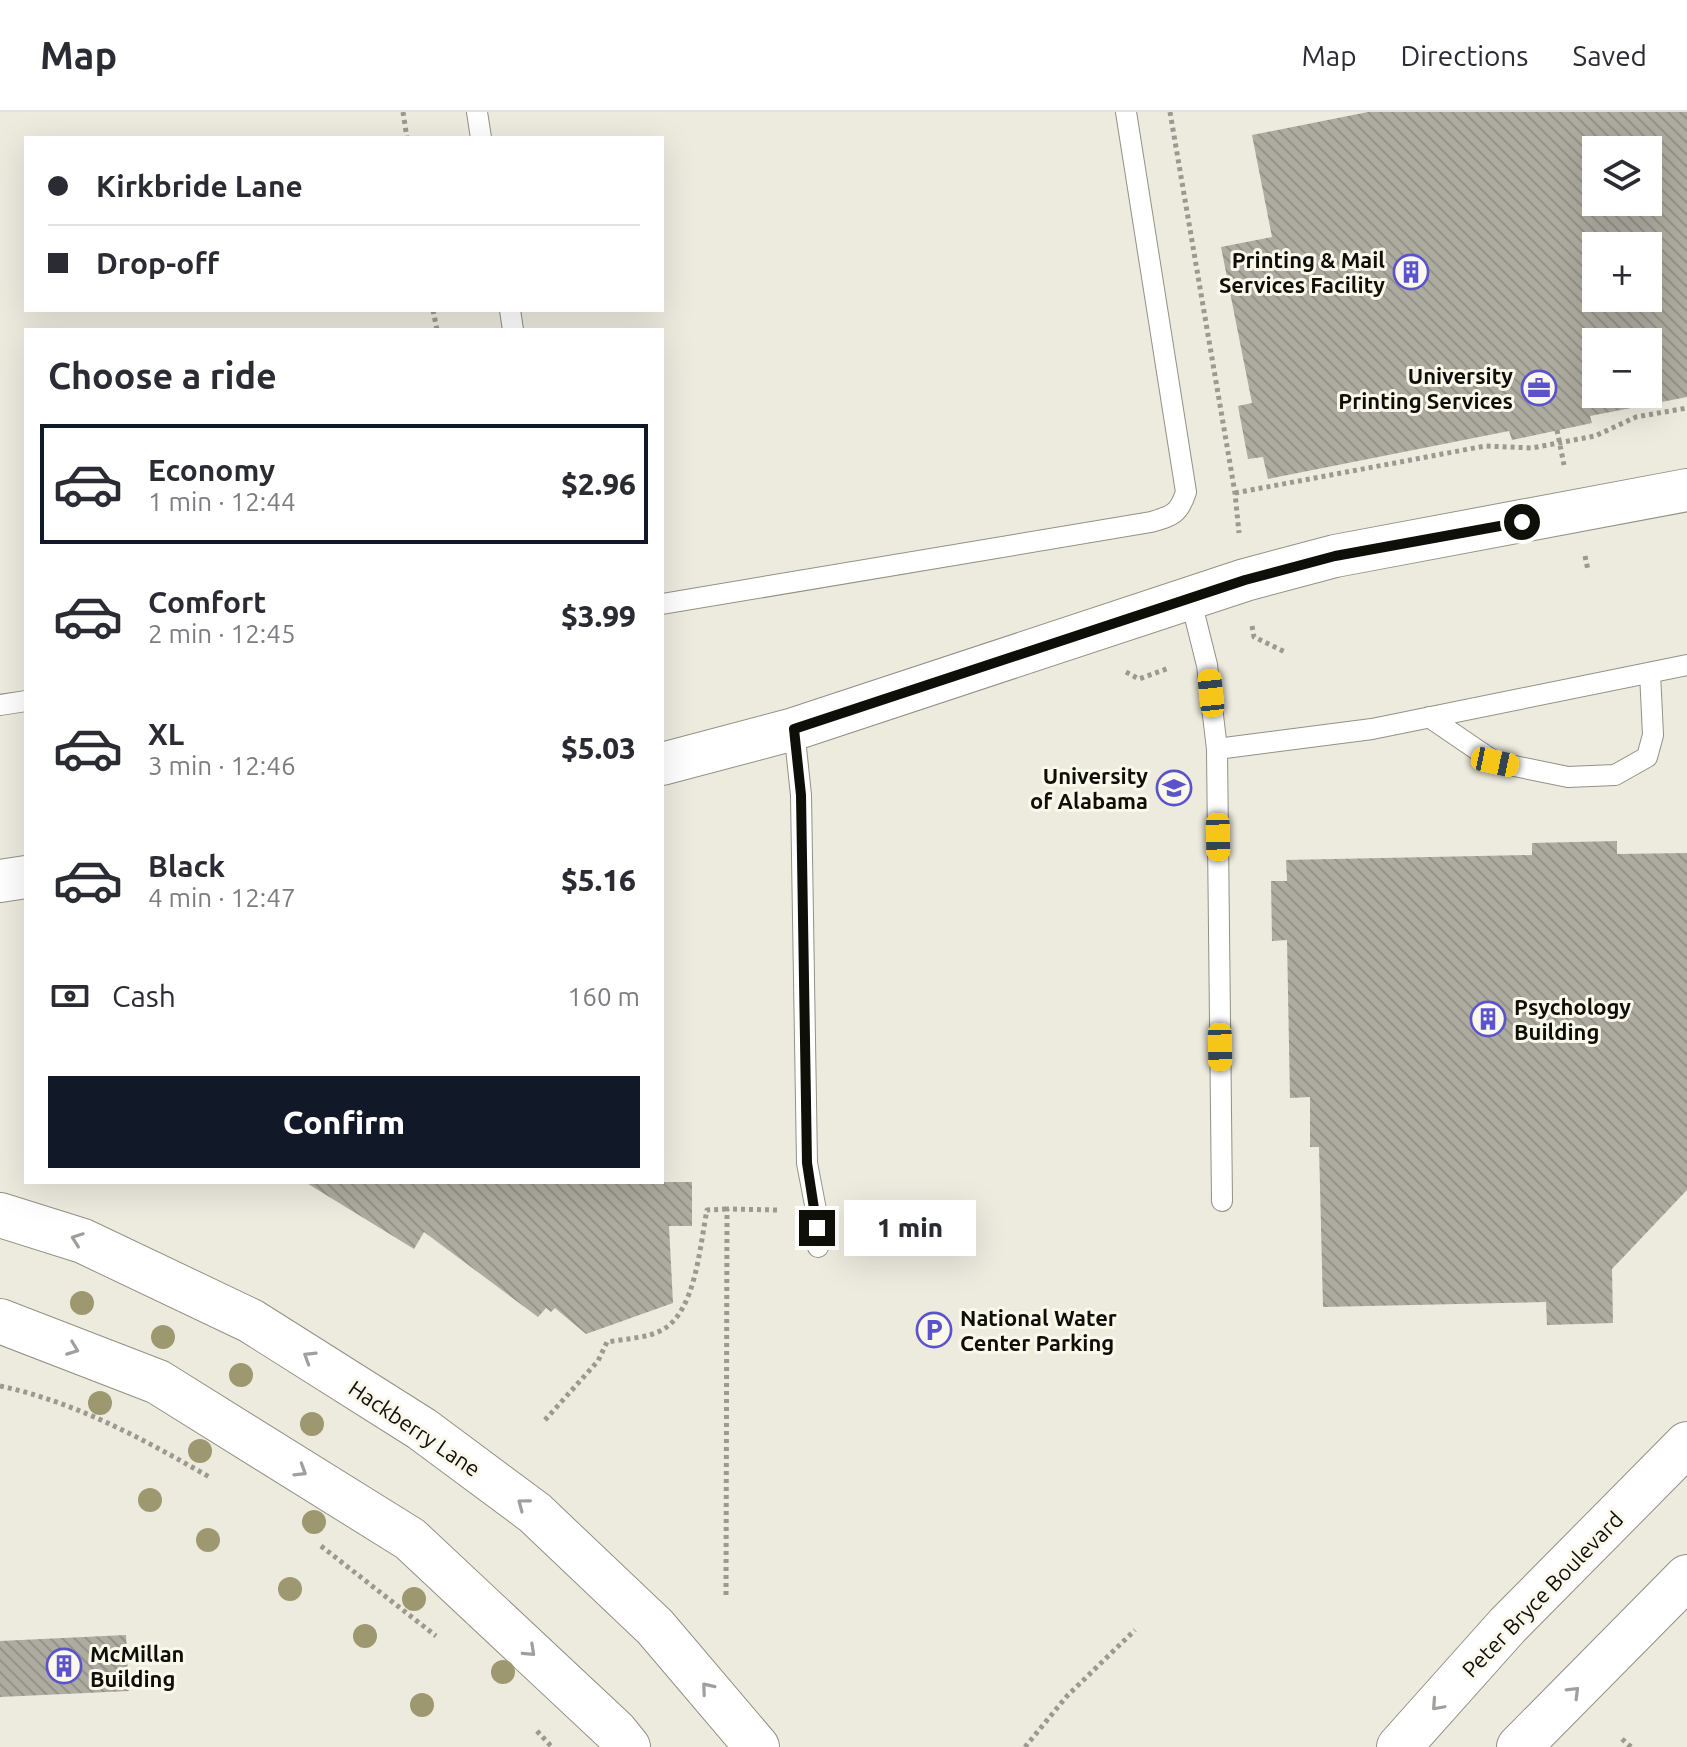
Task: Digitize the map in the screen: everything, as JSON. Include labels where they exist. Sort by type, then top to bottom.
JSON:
[{"type":"street","points":[[664,763],[794,729],[1190,597],[1335,556],[1687,490]]},
{"type":"street","points":[[0,881],[24,877]]},
{"type":"street","name":"Hackberry Lane","points":[[0,1215],[83,1241],[251,1321],[422,1429],[535,1513],[633,1606],[655,1627],[757,1747]]},
{"type":"street","points":[[0,1321],[158,1382],[410,1539],[615,1731],[628,1747]]},
{"type":"street","name":"Peter Bryce Boulevard","points":[[1399,1747],[1507,1626],[1687,1444]]},
{"type":"street","points":[[1519,1747],[1687,1577]]},
{"type":"lane","points":[[477,112],[481,136]]},
{"type":"lane","points":[[664,604],[1151,522],[1171,516],[1182,506],[1186,492],[1126,112]]},
{"type":"lane","points":[[1190,597],[1207,665],[1217,749],[1222,1201]]},
{"type":"lane","points":[[1217,749],[1372,729],[1687,665]]},
{"type":"lane","points":[[1429,717],[1495,762],[1568,777],[1615,775],[1647,757],[1653,735],[1650,673]]},
{"type":"lane","points":[[0,705],[24,701]]},
{"type":"lane","points":[[794,729],[801,795],[807,1163],[816,1210],[818,1247]]},
{"type":"path","points":[[403,112],[407,136]]},
{"type":"path","points":[[1170,112],[1235,493],[1239,536]]},
{"type":"path","points":[[1235,493],[1485,446],[1532,448],[1559,443],[1595,436],[1636,417],[1687,408]]},
{"type":"path","points":[[1557,430],[1565,470]]},
{"type":"path","points":[[726,1595],[727,1209]]},
{"type":"path","points":[[545,1420],[598,1361],[607,1342],[662,1331],[679,1317],[690,1294],[707,1210],[778,1210]]},
{"type":"path","points":[[0,1386],[36,1395],[86,1414],[135,1436],[221,1484]]},
{"type":"path","points":[[313,1540],[446,1644]]},
{"type":"path","points":[[1025,1747],[1067,1696],[1135,1630]]},
{"type":"path","points":[[531,1724],[552,1747]]},
{"type":"path","points":[[1622,1739],[1631,1747]]},
{"type":"building","name":"Printing & Mail Services Facility","points":[[1368,112],[1687,112],[1687,397],[1662,402],[1662,328],[1582,328],[1582,408],[1631,408],[1590,416],[1592,423],[1512,440],[1509,431],[1268,479],[1263,457],[1248,459],[1238,406],[1252,403],[1221,247],[1272,237],[1252,135]]},
{"type":"building","name":"Psychology Building","points":[[1617,841],[1617,854],[1687,853],[1687,1190],[1612,1269],[1613,1323],[1547,1325],[1546,1302],[1323,1307],[1319,1147],[1310,1147],[1310,1097],[1290,1098],[1287,940],[1272,941],[1271,881],[1287,881],[1286,860],[1532,855],[1532,843]]},
{"type":"building","points":[[692,1182],[692,1226],[669,1226],[673,1303],[586,1334],[555,1308],[551,1312],[546,1308],[538,1317],[424,1232],[414,1249],[308,1184]]},
{"type":"building","name":"McMillan Building","points":[[126,1635],[129,1691],[0,1697],[0,1641]]},
{"type":"place","name":"Printing & Mail Services Facility","points":[[1411,272]]},
{"type":"place","name":"University Printing Services","points":[[1539,388]]},
{"type":"place","name":"University of Alabama","points":[[1174,788]]},
{"type":"place","name":"Psychology Building","points":[[1488,1019]]},
{"type":"place","name":"National Water Center Parking","points":[[934,1330]]},
{"type":"place","name":"McMillan Building","points":[[64,1666]]},
{"type":"route","points":[[817,1228],[807,1163],[801,795],[794,729],[1245,580],[1335,556],[1522,522]]}]
